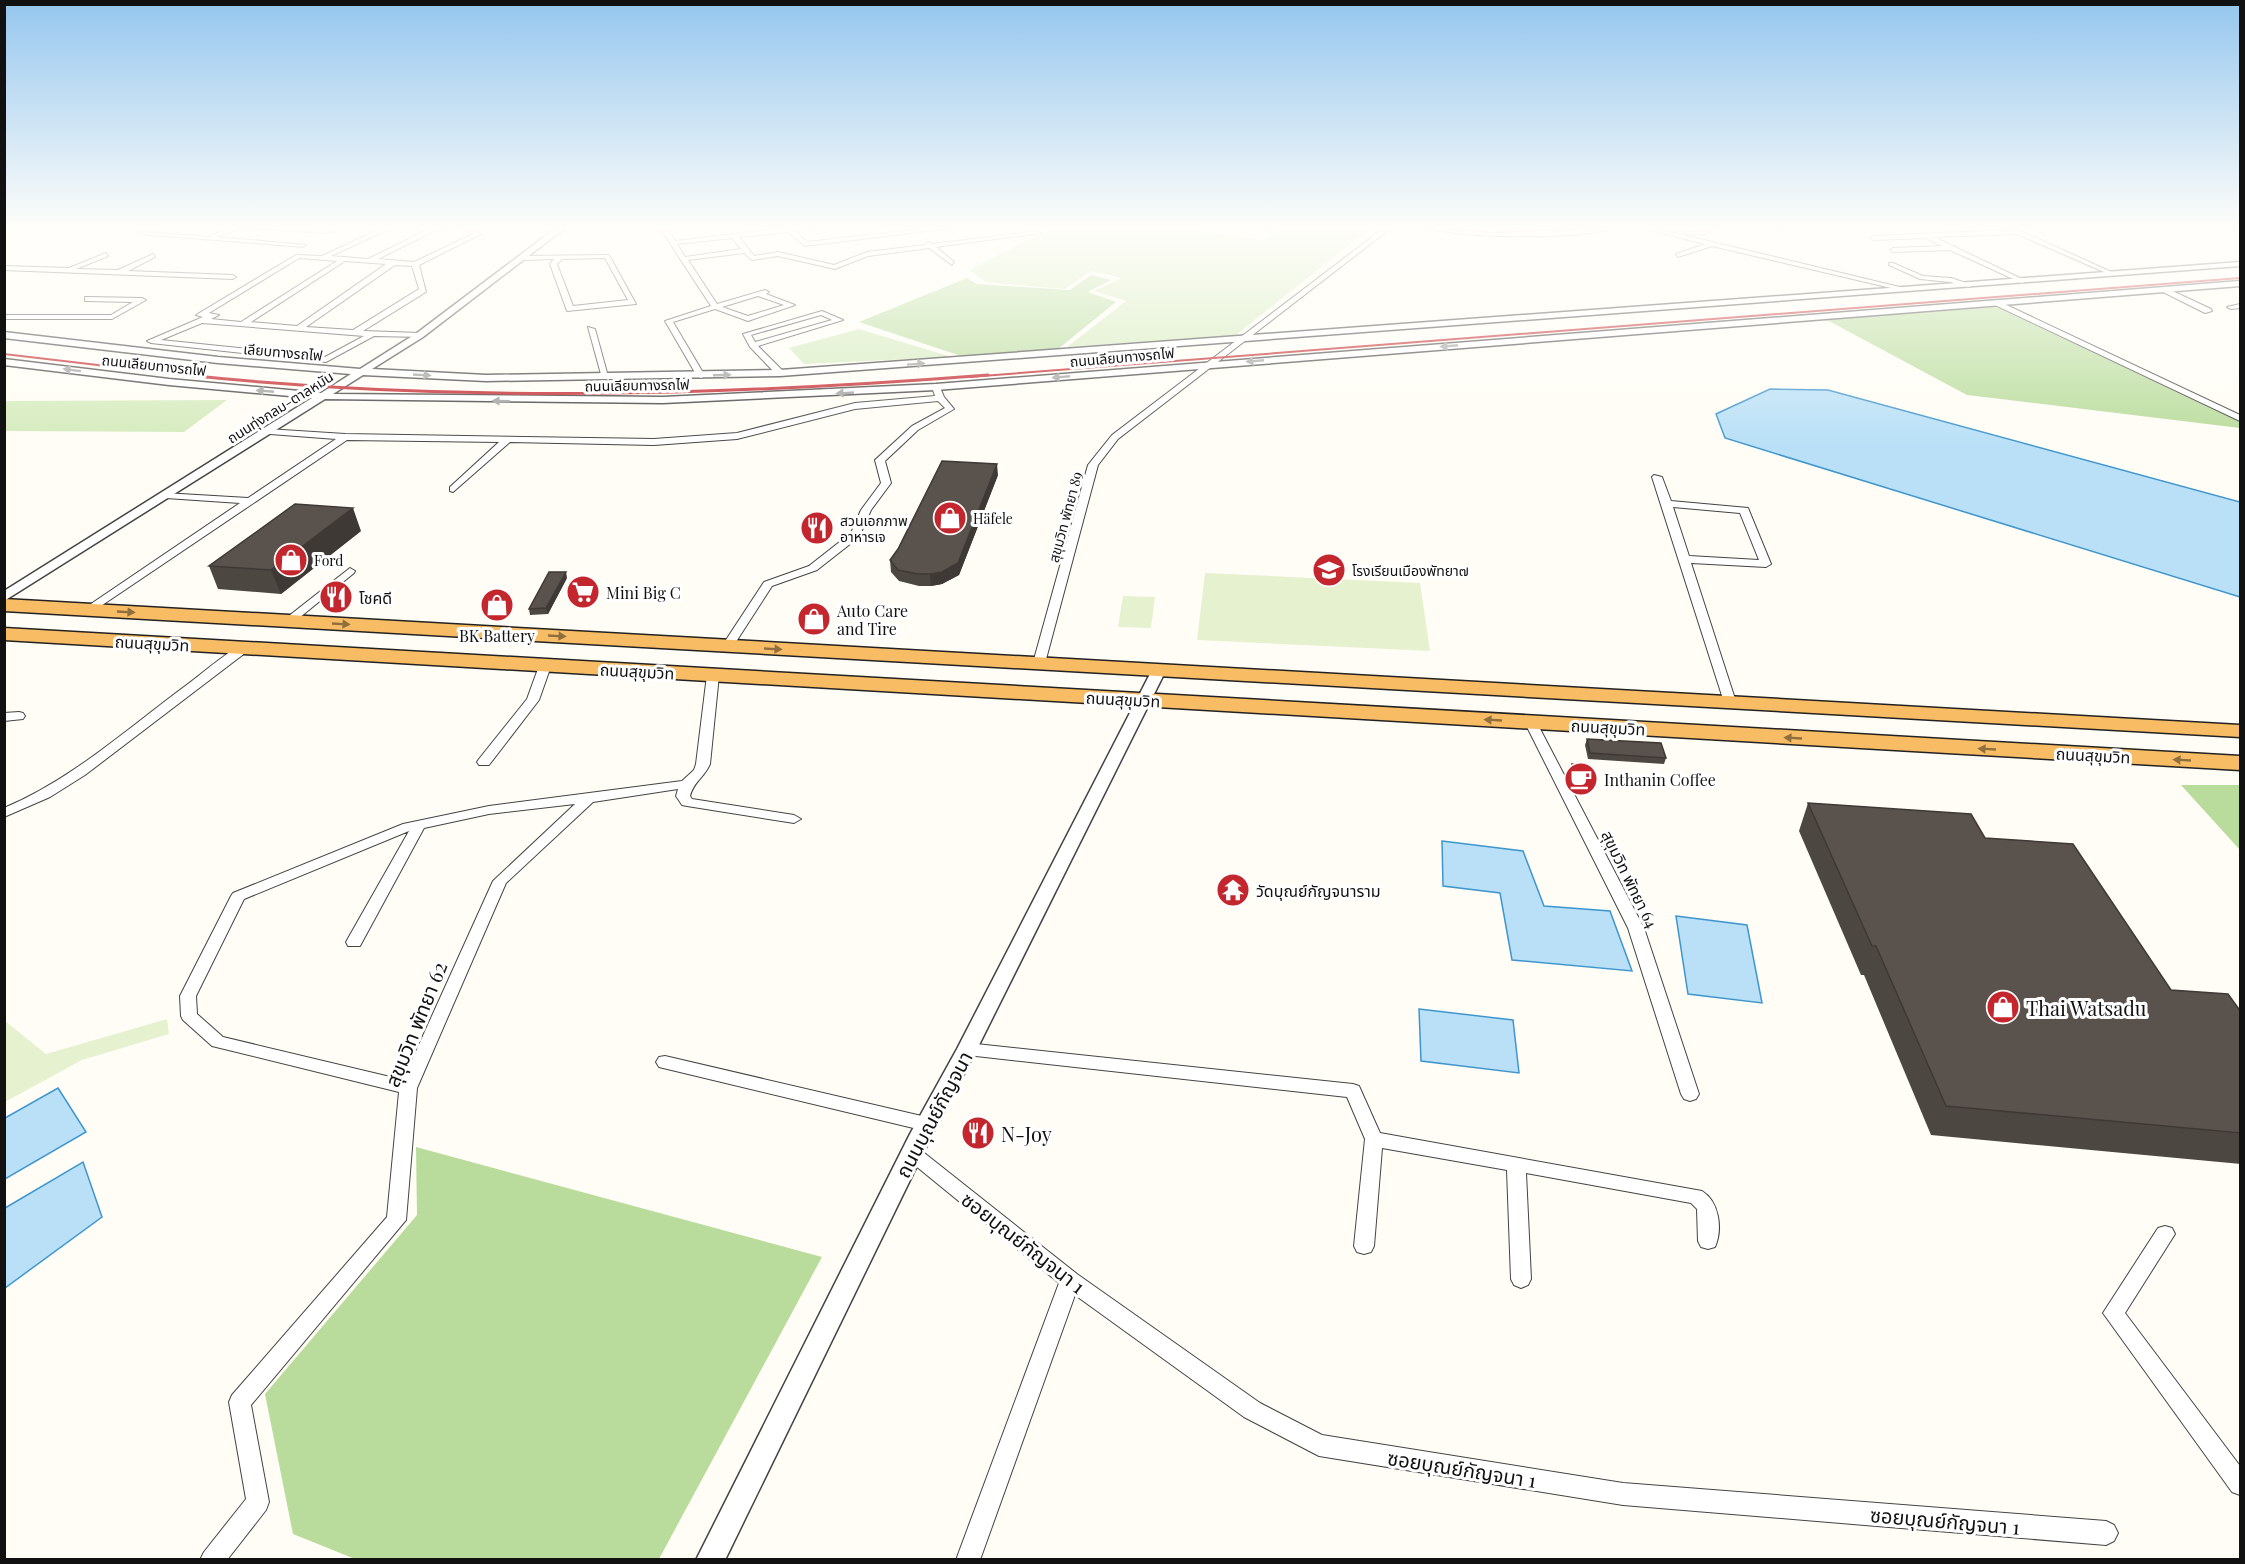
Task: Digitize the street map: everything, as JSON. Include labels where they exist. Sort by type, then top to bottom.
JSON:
[{"type":"highway","name":"ถนนสุขุมวิท","points":[[4,605],[2241,731]]},
{"type":"highway","name":"ถนนสุขุมวิท","points":[[4,634],[2241,763]]},
{"type":"street","points":[[4,317],[112,317],[140,301]]},
{"type":"street","points":[[223,301],[200,315],[215,315],[151,341],[326,360],[373,334]]},
{"type":"street","points":[[243,324],[279,301]]},
{"type":"street","points":[[297,329],[338,301]]},
{"type":"street","points":[[354,333],[405,301]]},
{"type":"street","name":"ถนนทุ่งกลม-ตาลหมัน","points":[[4,597],[324,397],[417,337],[466,301]]},
{"type":"street","points":[[567,301],[570,309],[632,301]]},
{"type":"street","points":[[711,301],[715,307],[748,319],[791,305],[779,301]]},
{"type":"street","points":[[701,376],[669,321],[735,301]]},
{"type":"street","points":[[741,301],[749,304]]},
{"type":"street","name":"สุขุมวิท พัทยา 89","points":[[1039,663],[1093,465],[1115,437],[1292,301]]},
{"type":"street","name":"ถนนเลียบทางรถไฟ","points":[[363,372],[486,378],[606,378],[780,373],[1745,301]]},
{"type":"street","name":"ถนนเลียบทางรถไฟ","points":[[4,362],[324,397],[559,402],[663,400],[936,387],[2024,301]]},
{"type":"street","points":[[2189,301],[2208,310]]},
{"type":"street","points":[[1998,303],[2241,418]]},
{"type":"street","points":[[2231,307],[2241,306]]},
{"type":"street","points":[[760,308],[771,312]]},
{"type":"street","points":[[753,345],[840,320],[822,313],[749,333],[746,336],[753,345],[780,373]]},
{"type":"street","points":[[203,321],[417,337]]},
{"type":"street","points":[[591,329],[606,378]]},
{"type":"street","name":"ถนนเลียบทางรถไฟ","points":[[4,335],[128,349]]},
{"type":"street","name":"เลียบทางรถไฟ","points":[[128,349],[363,372]]},
{"type":"street","points":[[728,646],[768,584],[813,568],[855,535],[866,510],[886,483],[880,460],[915,428],[950,409],[940,398],[936,387]]},
{"type":"street","points":[[270,430],[345,437],[654,442],[738,436],[855,406],[940,398]]},
{"type":"street","points":[[88,610],[345,437]]},
{"type":"street","points":[[453,489],[507,440]]},
{"type":"street","points":[[1657,477],[1730,702]]},
{"type":"street","points":[[166,495],[249,501]]},
{"type":"street","points":[[1667,504],[1744,510],[1766,564],[1685,559]]},
{"type":"street","points":[[289,621],[350,571]]},
{"type":"street","points":[[4,813],[62,787],[98,762],[148,720],[245,648]]},
{"type":"street","points":[[484,762],[532,700],[545,666]]},
{"type":"street","name":"ถนนบุณย์กัญจนา","points":[[710,1560],[926,1124],[967,1049],[1159,670]]},
{"type":"street","points":[[408,1088],[218,1042],[189,1016],[188,996],[238,896],[403,828],[489,810],[686,784],[700,772],[703,764],[714,675]]},
{"type":"street","points":[[4,717],[19,716]]},
{"type":"street","name":"สุขุมวิท พัทยา 64","points":[[1531,723],[1636,928],[1690,1094]]},
{"type":"street","points":[[686,784],[683,796],[687,802],[794,819]]},
{"type":"street","name":"สุขุมวิท พัทยา 62","points":[[212,1560],[258,1503],[240,1402],[396,1220],[408,1088],[500,881],[589,798]]},
{"type":"street","points":[[354,942],[419,825]]},
{"type":"street","points":[[967,1049],[1353,1091],[1374,1139],[1364,1246]]},
{"type":"street","points":[[665,1062],[926,1124]]},
{"type":"street","points":[[1374,1139],[1516,1162],[1695,1196],[1701,1198],[1707,1209],[1708,1241]]},
{"type":"street","name":"ซอยบุณย์กัญจนา 1","points":[[912,1153],[1070,1280],[1252,1410],[1319,1445],[1623,1494],[2106,1533]]},
{"type":"street","points":[[1516,1162],[1521,1280]]},
{"type":"street","points":[[2165,1234],[2113,1313],[2241,1484]]},
{"type":"street","points":[[968,1560],[1070,1280]]},
{"type":"green space","points":[[911,301],[1116,302],[1058,349],[961,356],[859,322]]},
{"type":"green space","points":[[1126,301],[1279,301],[1236,335],[1067,347]]},
{"type":"green space","points":[[1997,307],[2240,422],[2240,428],[1967,395],[1827,320]]},
{"type":"green space","points":[[859,329],[952,357],[804,364],[789,348]]},
{"type":"green space","points":[[227,400],[184,432],[5,431],[5,401]]},
{"type":"green space","points":[[1205,573],[1420,583],[1430,651],[1197,640]]},
{"type":"green space","points":[[1123,596],[1155,597],[1151,628],[1118,627]]},
{"type":"green space","points":[[2181,785],[2240,785],[2240,850]]},
{"type":"green space","points":[[167,1019],[169,1034],[82,1060],[5,1102],[4,1020],[46,1054]]},
{"type":"green space","points":[[416,1147],[822,1257],[659,1559],[355,1559],[293,1534],[265,1394],[417,1215]]},
{"type":"water","points":[[1770,389],[1828,390],[2240,502],[2240,597],[1725,438],[1716,414]]},
{"type":"water","points":[[1442,841],[1523,851],[1544,906],[1610,911],[1632,971],[1512,960],[1500,893],[1443,886]]},
{"type":"water","points":[[1676,916],[1747,925],[1762,1003],[1688,994]]},
{"type":"water","points":[[1419,1009],[1513,1020],[1519,1073],[1421,1061]]},
{"type":"water","points":[[58,1088],[86,1132],[5,1179],[5,1118]]},
{"type":"water","points":[[83,1162],[102,1217],[5,1288],[5,1208]]},
{"type":"building","name":"Häfele","points":[[942,461],[997,464],[958,563],[942,572],[930,574],[898,570],[890,560],[898,549]]},
{"type":"building","points":[[295,504],[353,508],[271,570],[209,566]]},
{"type":"building","points":[[549,572],[566,572],[546,608],[529,609]]},
{"type":"building","points":[[1587,739],[1661,743],[1666,758],[1590,753]]},
{"type":"building","points":[[1572,764],[1590,766],[1594,781],[1576,780]]},
{"type":"building","name":"Thai Watsadu","points":[[1808,803],[1971,814],[1985,838],[2073,844],[2171,990],[2228,994],[2241,1012],[2241,1133],[1946,1106],[1876,946],[1872,946]]},
{"type":"railway","points":[[969,377],[1945,301]]},
{"type":"railway","points":[[4,354],[200,377]]},
{"type":"railway","points":[[186,375],[286,384],[486,393],[687,392],[988,375]]},
{"type":"place","name":"Häfele","points":[[950,518]]},
{"type":"place","name":"สวนเอกภาพ อาหารเจ","points":[[817,528]]},
{"type":"place","name":"Ford","points":[[291,560]]},
{"type":"place","name":"โรงเรียนเมืองพัทยา๗","points":[[1329,570]]},
{"type":"place","name":"Mini Big C","points":[[583,592]]},
{"type":"place","name":"โชคดี","points":[[336,597]]},
{"type":"place","name":"BK Battery","points":[[497,605]]},
{"type":"place","name":"Auto Care and Tire","points":[[814,619]]},
{"type":"place","name":"Inthanin Coffee","points":[[1581,779]]},
{"type":"place","name":"วัดบุณย์กัญจนาราม","points":[[1233,890]]},
{"type":"place","name":"Thai Watsadu","points":[[2003,1007]]},
{"type":"place","name":"N-Joy","points":[[978,1133]]}]
